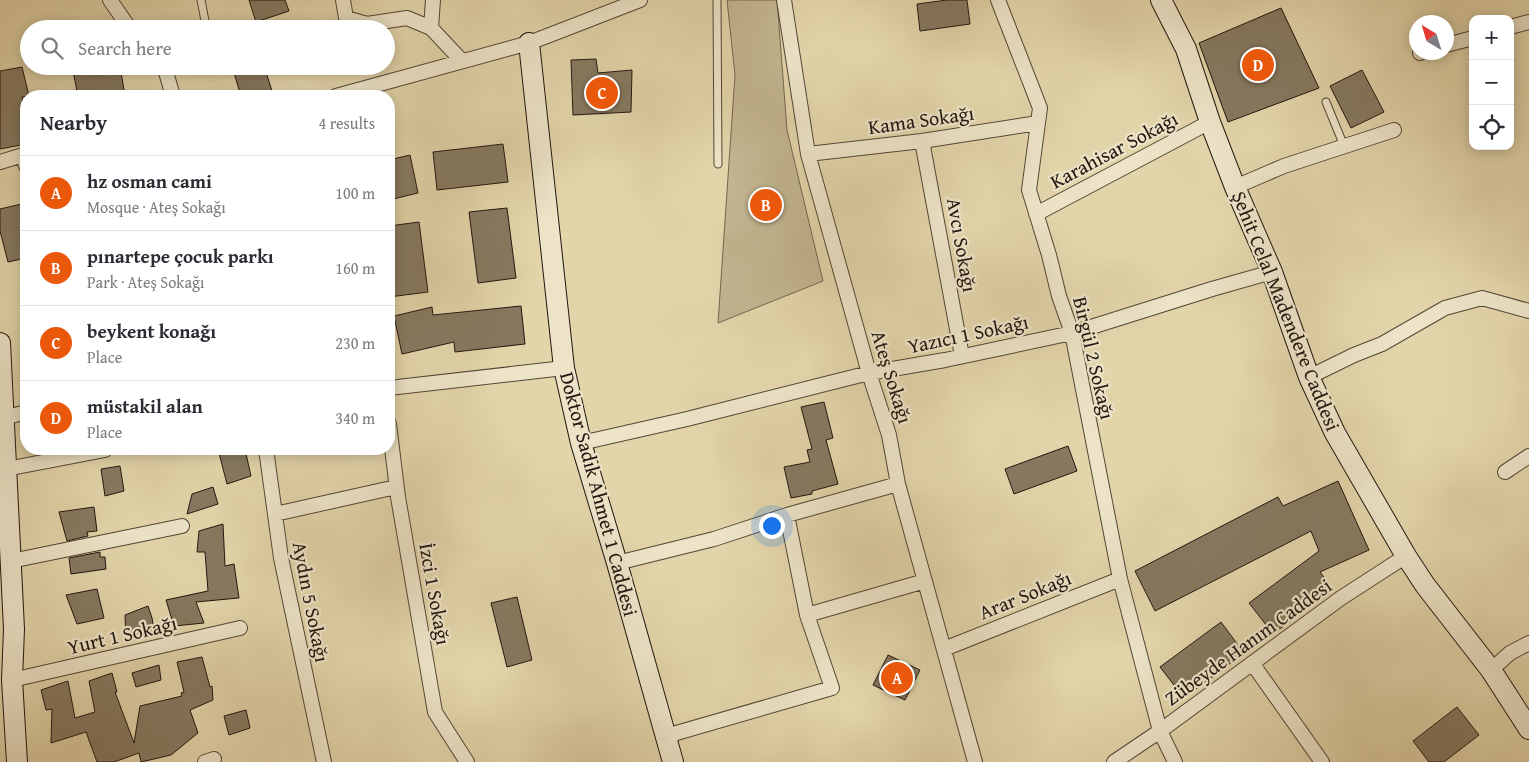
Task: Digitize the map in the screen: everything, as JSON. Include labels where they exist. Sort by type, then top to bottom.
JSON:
[{"type":"street","points":[[110,0],[124,20]]},
{"type":"street","points":[[343,0],[346,18],[353,20]]},
{"type":"street","points":[[431,28],[433,0]]},
{"type":"street","points":[[358,90],[529,43],[640,0]]},
{"type":"street","name":"Ateş Sokağı","points":[[784,0],[808,154],[869,374],[889,436],[898,484],[975,762]]},
{"type":"street","name":"Birgül 2 Sokağı","points":[[998,0],[1040,108],[1029,190],[1059,296],[1072,333],[1120,579],[1160,731],[1175,762]]},
{"type":"street","name":"Şehit Celal Madendere Caddesi","points":[[1161,0],[1186,49],[1210,122],[1235,187],[1272,272],[1309,376],[1335,433],[1406,556],[1425,585],[1491,670],[1529,729]]},
{"type":"street","points":[[394,20],[407,18],[431,28],[462,61]]},
{"type":"street","points":[[1514,26],[1529,22]]},
{"type":"street","points":[[1454,43],[1469,39]]},
{"type":"street","name":"Doktor Sadık Ahmet 1 Caddesi","points":[[529,43],[564,368],[581,443],[617,562],[673,762]]},
{"type":"street","points":[[166,75],[171,90]]},
{"type":"street","name":"Karahisar Sokağı","points":[[1036,214],[1210,122]]},
{"type":"street","name":"Kama Sokağı","points":[[808,154],[922,141],[1038,123]]},
{"type":"street","points":[[1235,187],[1284,166],[1394,130]]},
{"type":"street","name":"Avcı Sokağı","points":[[922,141],[962,356]]},
{"type":"street","points":[[0,162],[20,161]]},
{"type":"street","name":"Yazıcı 1 Sokağı","points":[[581,443],[869,374],[1072,333],[1272,272]]},
{"type":"street","points":[[1309,376],[1382,344],[1445,308],[1482,298],[1529,311]]},
{"type":"street","points":[[0,343],[4,462],[14,629],[12,680],[17,762]]},
{"type":"street","points":[[395,387],[564,368]]},
{"type":"street","points":[[4,418],[20,414]]},
{"type":"street","points":[[4,462],[63,455]]},
{"type":"street","name":"Aydın 5 Sokağı","points":[[267,455],[281,558],[324,762]]},
{"type":"street","name":"İzci 1 Sokağı","points":[[392,455],[396,487],[435,712],[467,762]]},
{"type":"street","points":[[1505,472],[1529,456]]},
{"type":"street","points":[[617,562],[714,539],[898,484]]},
{"type":"street","points":[[275,514],[396,487]]},
{"type":"street","points":[[666,736],[832,688],[807,615],[787,516]]},
{"type":"street","points":[[11,561],[182,526]]},
{"type":"street","name":"Zübeyde Hanım Caddesi","points":[[1114,762],[1160,731],[1340,598],[1406,556]]},
{"type":"street","name":"Arar Sokağı","points":[[944,649],[1120,579]]},
{"type":"street","points":[[807,615],[925,581]]},
{"type":"street","name":"Yurt 1 Sokağı","points":[[12,680],[240,628]]},
{"type":"street","points":[[1491,670],[1510,653],[1529,643]]},
{"type":"street","points":[[1252,663],[1322,762]]},
{"type":"lane","points":[[201,0],[205,20]]},
{"type":"lane","points":[[717,0],[718,164]]},
{"type":"lane","points":[[1326,102],[1344,146]]},
{"type":"shaded area","points":[[727,0],[777,0],[787,130],[823,281],[718,323],[735,75]]},
{"type":"building","points":[[249,0],[285,0],[289,11],[262,20],[255,20]]},
{"type":"building","points":[[947,0],[967,0],[970,24],[920,31],[917,4]]},
{"type":"building","points":[[1281,8],[1319,88],[1228,122],[1199,43]]},
{"type":"building","points":[[596,59],[598,73],[632,70],[631,112],[573,115],[571,60]]},
{"type":"building","points":[[20,67],[20,75],[24,75],[28,90],[20,90],[20,145],[0,149],[0,71]]},
{"type":"building","points":[[1362,70],[1384,112],[1351,128],[1330,86]]},
{"type":"building","points":[[74,75],[122,75],[124,90],[77,90]]},
{"type":"building","points":[[235,75],[267,75],[272,90],[239,90]]},
{"type":"building","points":[[503,144],[508,182],[437,190],[433,152]]},
{"type":"building","points":[[410,155],[418,193],[395,199],[395,159]]},
{"type":"building","points":[[20,204],[20,259],[8,262],[0,231],[0,209]]},
{"type":"building","points":[[507,208],[516,278],[478,283],[469,212]]},
{"type":"building","points":[[419,222],[428,292],[395,296],[395,225]]},
{"type":"building","points":[[521,306],[525,344],[455,352],[454,342],[402,354],[395,316],[432,307],[433,315]]},
{"type":"building","points":[[824,402],[833,438],[826,440],[838,484],[812,491],[812,494],[791,498],[784,467],[810,462],[807,450],[812,449],[801,407]]},
{"type":"building","points":[[1068,446],[1077,471],[1014,494],[1005,469]]},
{"type":"building","points":[[220,455],[246,455],[251,476],[227,484]]},
{"type":"building","points":[[120,466],[124,491],[105,496],[101,469]]},
{"type":"building","points":[[1338,481],[1369,550],[1320,572],[1333,589],[1273,634],[1249,603],[1319,551],[1311,531],[1155,611],[1135,571],[1278,497],[1283,506]]},
{"type":"building","points":[[213,487],[218,504],[187,514],[192,494]]},
{"type":"building","points":[[94,507],[97,531],[87,532],[88,536],[67,541],[59,512]]},
{"type":"building","points":[[223,524],[225,566],[234,564],[239,598],[196,602],[204,623],[174,626],[166,600],[208,591],[205,552],[197,552],[199,531]]},
{"type":"building","points":[[100,552],[100,557],[105,557],[106,569],[71,574],[69,558]]},
{"type":"building","points":[[97,589],[104,618],[77,624],[66,595]]},
{"type":"building","points":[[517,597],[532,660],[507,667],[491,603]]},
{"type":"building","points":[[148,606],[155,635],[126,641],[125,615]]},
{"type":"building","points":[[1221,622],[1244,653],[1184,698],[1160,667]]},
{"type":"building","points":[[888,655],[920,670],[905,700],[873,685]]},
{"type":"building","points":[[202,657],[210,687],[212,686],[213,700],[190,710],[198,733],[171,755],[141,762],[139,753],[114,762],[97,762],[86,732],[51,743],[52,709],[46,710],[41,690],[68,681],[75,718],[95,712],[89,681],[112,673],[117,692],[115,692],[134,743],[140,706],[182,696],[181,693],[184,692],[177,662]]},
{"type":"building","points":[[159,665],[161,680],[136,687],[132,673]]},
{"type":"building","points":[[1457,707],[1479,735],[1444,762],[1429,762],[1413,741]]},
{"type":"building","points":[[246,710],[250,728],[229,735],[224,716]]},
{"type":"place","name":"müstakil alan","points":[[1258,65]]},
{"type":"place","name":"beykent konağı","points":[[602,93]]},
{"type":"place","name":"pınartepe çocuk parkı","points":[[766,205]]},
{"type":"place","name":"hz osman cami","points":[[897,678]]}]
